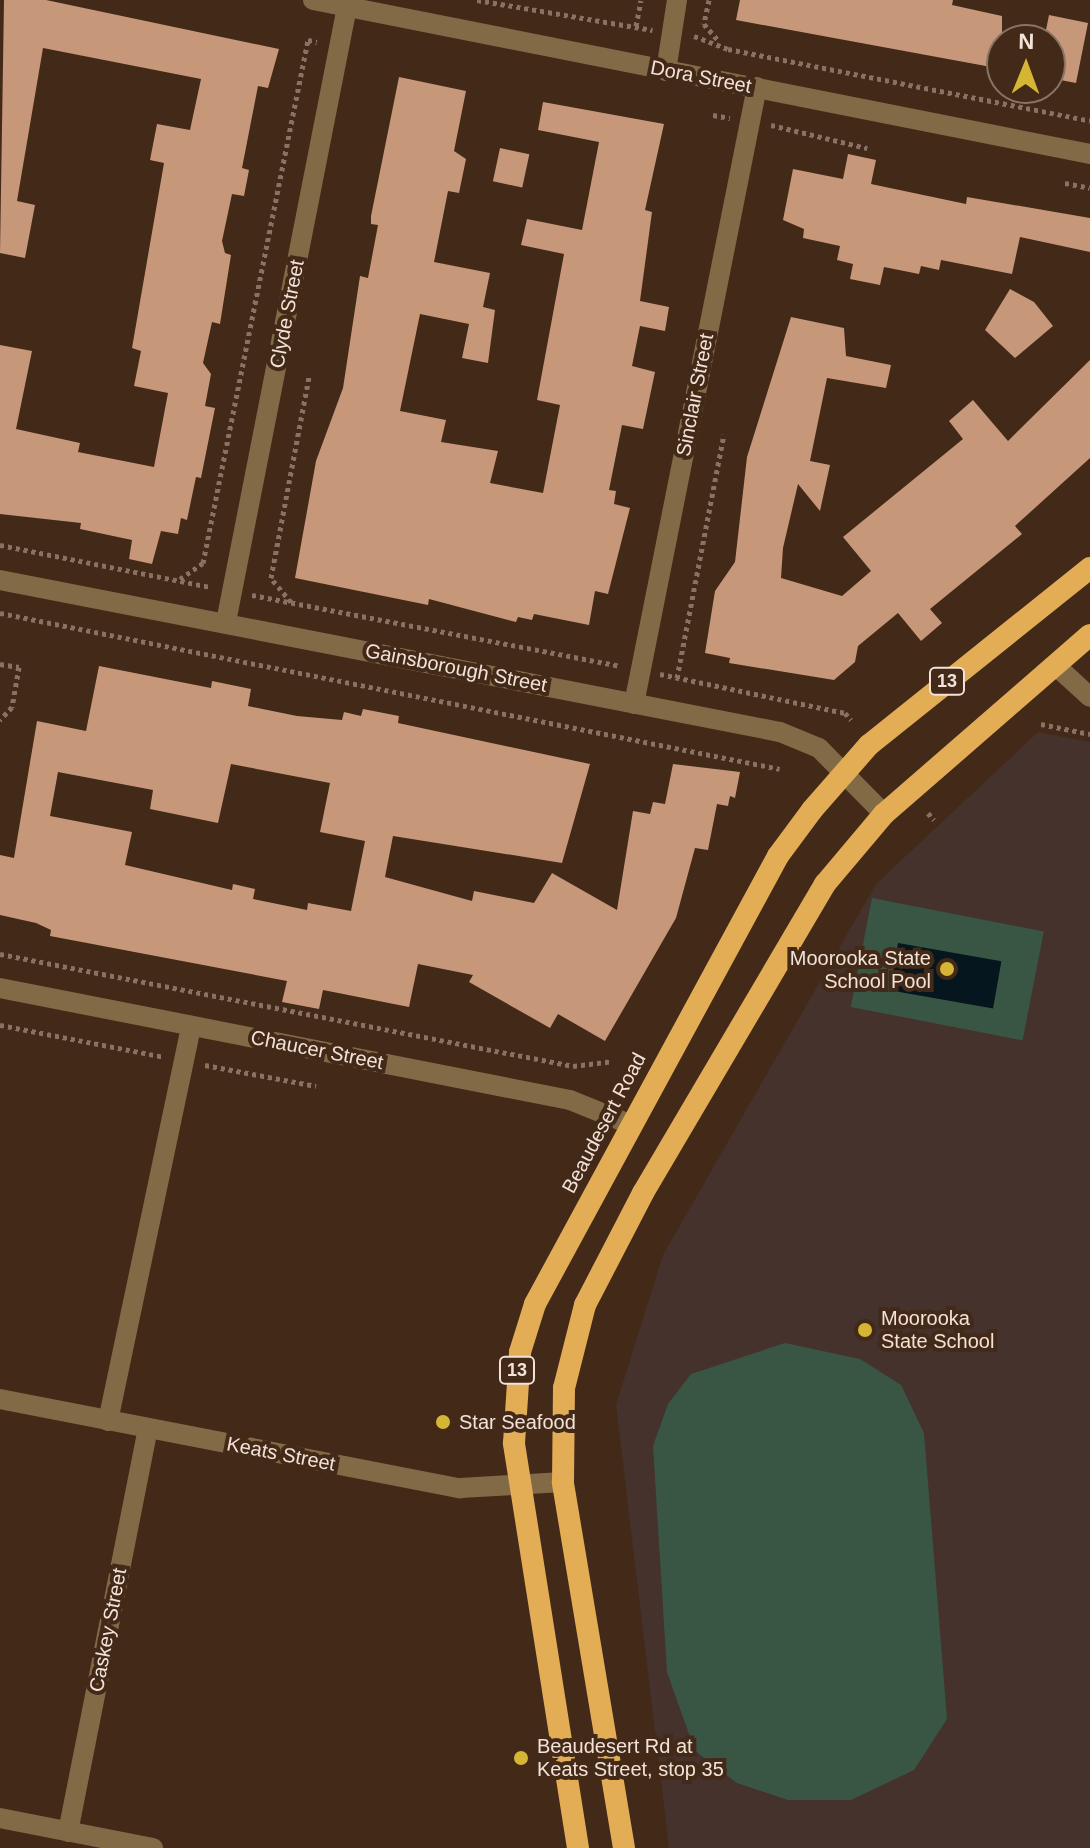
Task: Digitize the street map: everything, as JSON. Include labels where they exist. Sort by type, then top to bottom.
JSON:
[{"type":"highway","name":"Beaudesert Road","points":[[578,1848],[518,1485],[514,1395],[520,1352],[535,1304],[629,1124],[778,856],[844,771],[1090,568]]},
{"type":"highway","name":"13","points":[[624,1848],[563,1482],[561,1430],[572,1344],[603,1268],[780,955],[825,884],[884,814],[1090,635]]},
{"type":"street","name":"Dora Street","points":[[313,0],[1090,154]]},
{"type":"street","points":[[666,71],[677,0]]},
{"type":"street","name":"Clyde Street","points":[[226,622],[347,7]]},
{"type":"street","name":"Sinclair Street","points":[[634,704],[757,87]]},
{"type":"street","name":"Gainsborough Street","points":[[0,580],[780,732],[819,748],[884,814]]},
{"type":"street","points":[[1055,665],[1090,697]]},
{"type":"street","name":"Chaucer Street","points":[[0,988],[570,1100],[629,1124]]},
{"type":"street","points":[[108,1421],[191,1026]]},
{"type":"street","name":"Keats Street","points":[[0,1399],[448,1486],[563,1482]]},
{"type":"street","name":"Caskey Street","points":[[68,1832],[148,1429]]},
{"type":"street","points":[[0,1818],[153,1848]]},
{"type":"path","points":[[477,0],[609,26],[650,29]]},
{"type":"path","points":[[636,26],[641,0]]},
{"type":"path","points":[[709,0],[704,24],[728,49],[1090,121]]},
{"type":"path","points":[[688,36],[717,40]]},
{"type":"path","points":[[179,580],[203,563],[308,40],[323,43]]},
{"type":"path","points":[[785,127],[867,148]]},
{"type":"path","points":[[1065,183],[1090,188]]},
{"type":"path","points":[[291,603],[271,578],[309,377]]},
{"type":"path","points":[[677,678],[724,435]]},
{"type":"path","points":[[0,545],[617,666]]},
{"type":"path","points":[[0,613],[780,769]]},
{"type":"path","points":[[0,664],[19,667],[12,707],[0,720]]},
{"type":"path","points":[[663,675],[845,713],[851,720]]},
{"type":"path","points":[[1041,724],[1090,734]]},
{"type":"path","points":[[928,813],[934,820]]},
{"type":"path","points":[[0,954],[573,1066],[612,1061]]},
{"type":"path","points":[[0,1025],[166,1057]]},
{"type":"path","points":[[195,1063],[316,1086]]},
{"type":"shaded area","name":"Moorooka State School","points":[[1038,732],[1090,742],[1090,1848],[669,1848],[616,1405],[663,1255],[876,884]]},
{"type":"green space","name":"Moorooka State School Pool","points":[[872,898],[1044,931],[1023,1040],[851,1007]]},
{"type":"green space","points":[[785,1343],[860,1359],[901,1385],[924,1433],[947,1719],[914,1770],[851,1800],[788,1800],[737,1783],[695,1751],[667,1672],[653,1446],[668,1404],[691,1374]]},
{"type":"water","points":[[898,943],[1001,961],[993,1009],[890,990]]},
{"type":"building","points":[[4,0],[46,0],[279,49],[268,88],[258,86],[242,168],[249,170],[244,196],[232,194],[222,241],[225,253],[231,255],[220,324],[212,322],[203,363],[211,374],[205,406],[215,408],[201,478],[196,477],[187,520],[181,518],[178,534],[161,531],[152,564],[129,559],[132,540],[80,529],[81,523],[0,514],[0,345],[32,351],[16,429],[80,443],[78,452],[154,467],[168,393],[134,386],[141,351],[132,348],[164,163],[150,160],[157,124],[190,130],[201,79],[43,48],[17,201],[35,205],[25,258],[0,253]]},
{"type":"building","points":[[740,0],[953,0],[952,5],[1002,16],[1002,24],[986,24],[986,66],[736,20]]},
{"type":"building","points":[[1049,15],[1088,23],[1076,83],[1066,81],[1066,24],[1047,24]]},
{"type":"building","points":[[399,77],[466,91],[454,151],[466,159],[459,193],[448,191],[434,262],[490,273],[483,307],[495,310],[488,363],[462,358],[469,324],[420,314],[400,411],[446,420],[441,442],[498,451],[490,483],[543,493],[560,405],[537,400],[564,254],[521,245],[527,219],[582,230],[599,142],[538,130],[543,102],[664,124],[645,210],[652,212],[640,301],[669,307],[665,331],[640,326],[632,366],[655,372],[643,429],[622,425],[609,490],[616,491],[614,504],[630,508],[608,594],[595,591],[589,625],[534,614],[532,620],[518,617],[516,622],[429,599],[428,605],[295,578],[316,461],[343,388],[360,276],[368,278],[378,225],[371,224],[371,216]]},
{"type":"building","points":[[500,148],[529,154],[522,187],[493,181]]},
{"type":"building","points":[[848,154],[876,160],[871,184],[966,204],[967,197],[1090,218],[1090,252],[1020,237],[1012,274],[941,260],[939,270],[921,266],[919,274],[884,267],[880,285],[850,279],[853,264],[837,260],[840,246],[803,238],[804,229],[783,220],[793,169],[843,179]]},
{"type":"building","points":[[1010,289],[1034,302],[1053,326],[1015,358],[985,330]]},
{"type":"building","points":[[791,317],[844,328],[846,356],[891,365],[886,388],[827,378],[810,461],[830,465],[820,511],[798,484],[783,548],[781,578],[842,596],[871,571],[843,537],[963,439],[949,421],[973,400],[1008,441],[1090,360],[1090,458],[1015,526],[1022,534],[930,609],[942,623],[921,641],[898,613],[858,646],[855,662],[834,680],[729,663],[730,658],[705,653],[715,591],[735,562],[747,457]]},
{"type":"building","points":[[99,666],[211,688],[212,681],[251,689],[248,706],[297,716],[342,720],[344,712],[361,716],[363,709],[399,716],[398,723],[590,764],[562,863],[393,836],[385,877],[472,901],[474,891],[534,903],[552,873],[617,910],[633,811],[650,814],[653,802],[665,804],[673,764],[740,772],[735,798],[730,796],[728,806],[717,804],[708,850],[695,848],[676,918],[605,1041],[558,1014],[550,1028],[469,982],[473,975],[418,964],[409,1007],[323,990],[319,1009],[282,1002],[287,981],[50,936],[51,930],[36,923],[0,915],[0,855],[14,858],[37,721],[86,731]],"holes":[[[231,764],[330,783],[320,832],[365,841],[351,911],[308,903],[307,910],[253,899],[255,889],[233,884],[232,890],[125,865],[132,832],[50,816],[58,772],[153,790],[150,809],[218,823]]]},
{"type":"place","name":"Moorooka State School Pool","points":[[947,969]]},
{"type":"place","name":"Moorooka State School","points":[[865,1330]]},
{"type":"place","name":"Star Seafood","points":[[443,1422]]},
{"type":"place","name":"Beaudesert Rd at Keats Street, stop 35","points":[[521,1758]]}]
